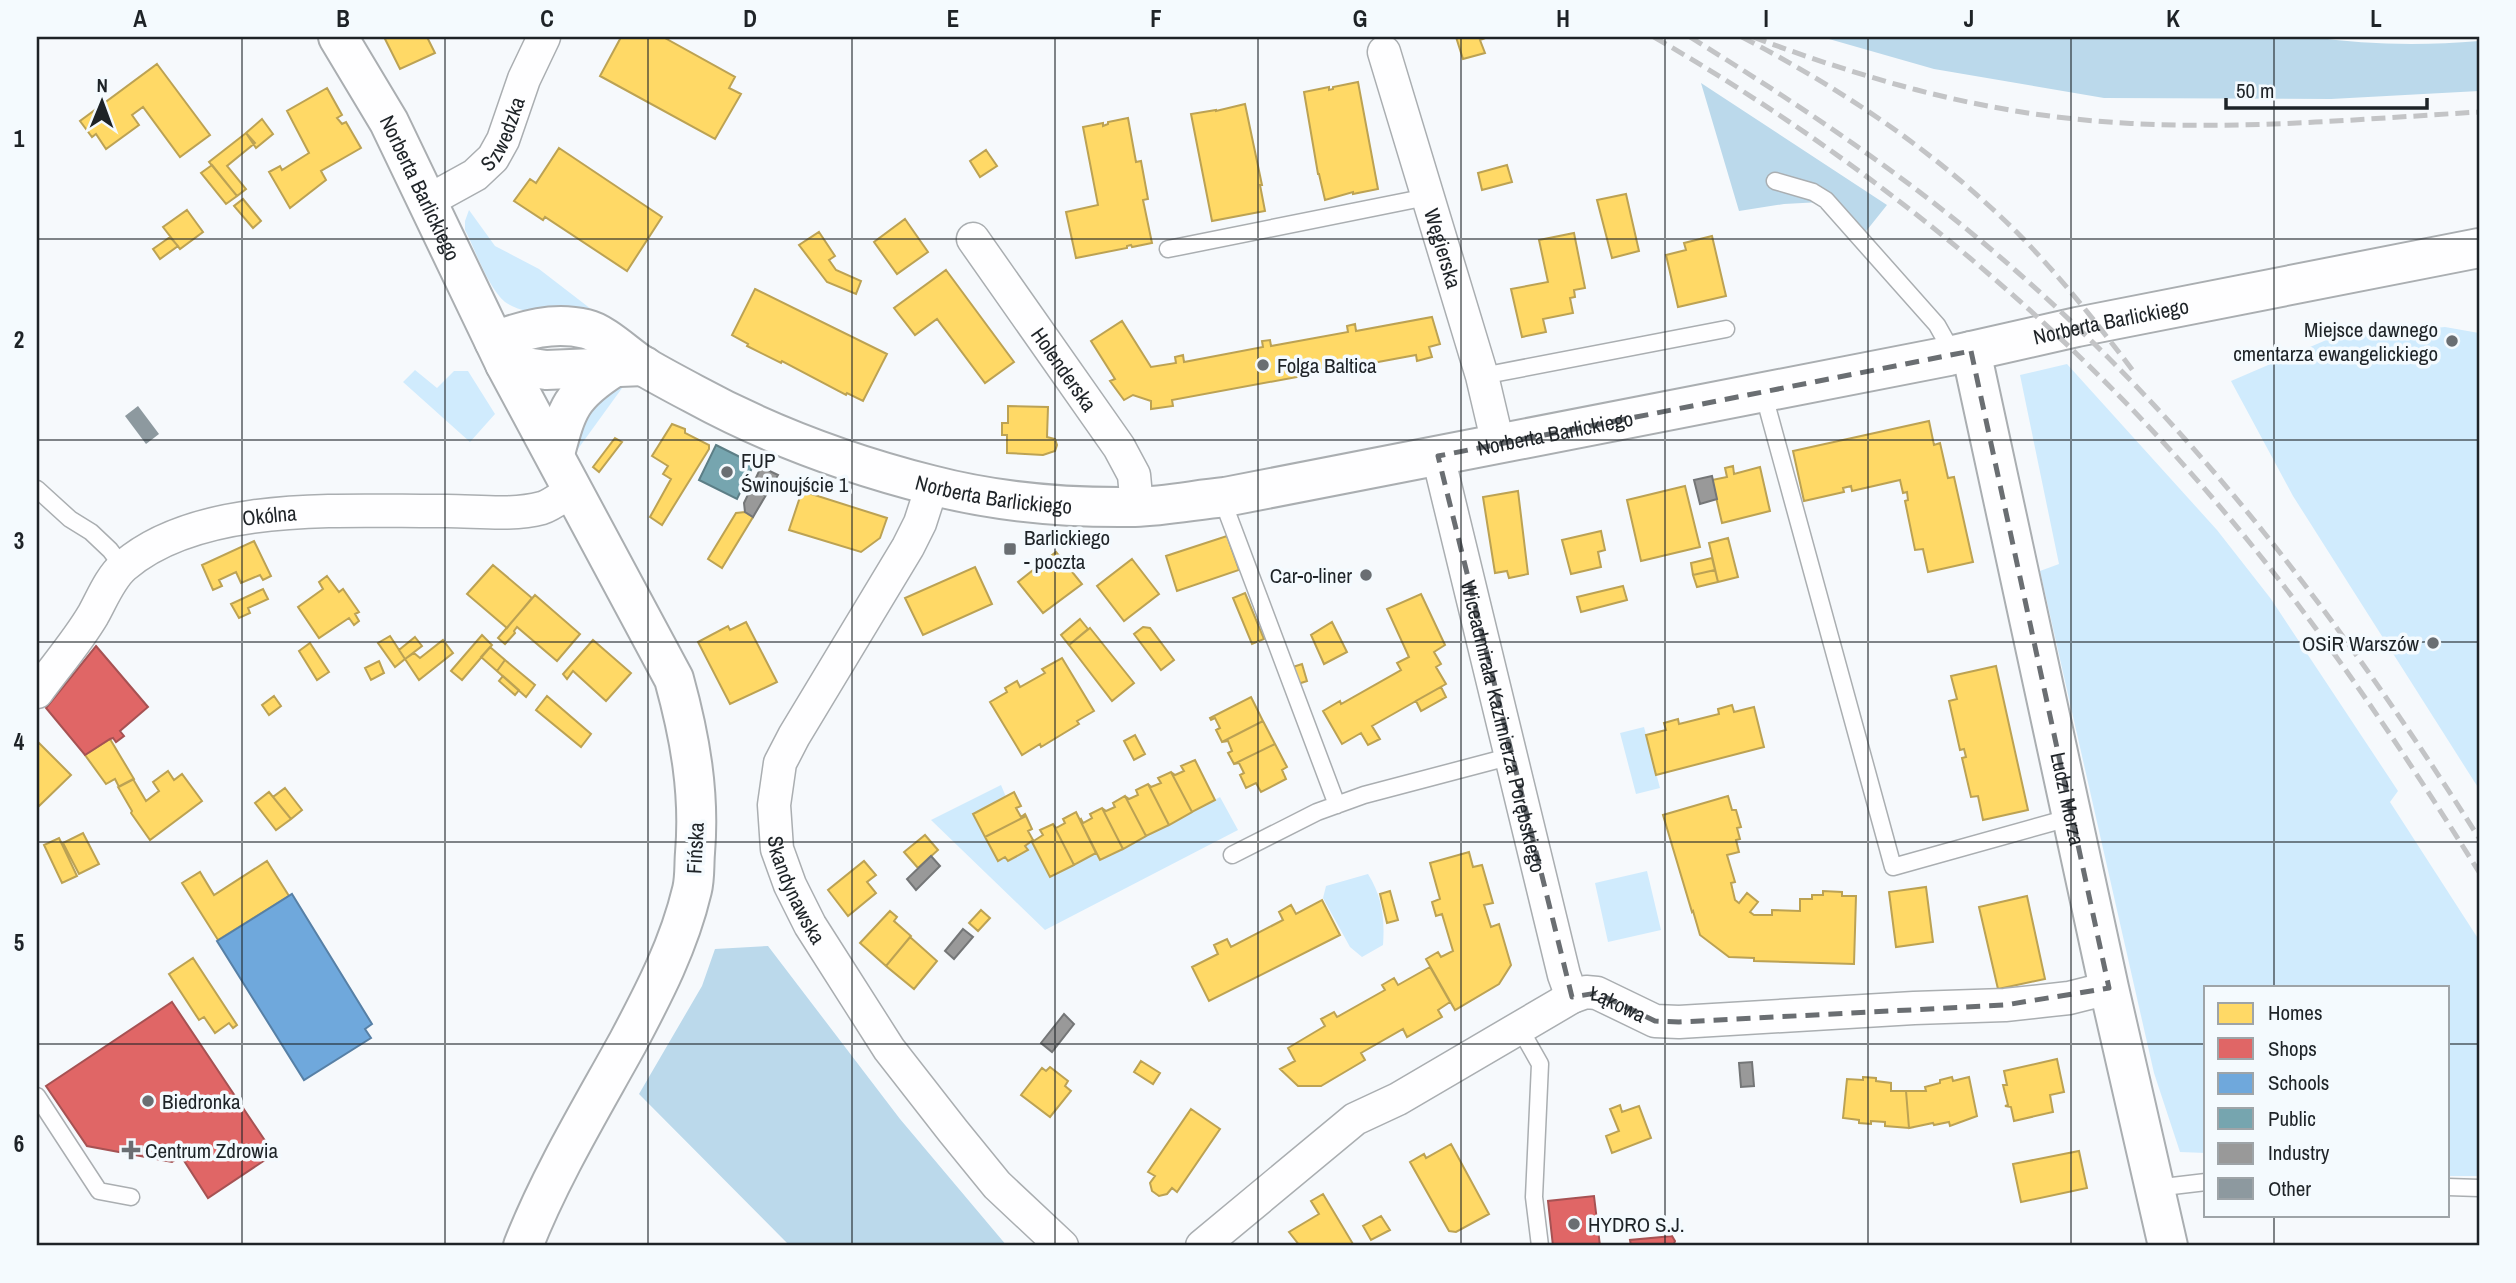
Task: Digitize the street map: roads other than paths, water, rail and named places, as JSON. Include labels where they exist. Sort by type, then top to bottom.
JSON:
[{"type":"street","name":"Norberta Barlickiego","points":[[338,37],[389,122],[499,353],[574,489]]},
{"type":"street","name":"Szwedzka","points":[[426,201],[475,175],[492,158],[503,140],[524,79],[544,37]]},
{"type":"street","name":"Węgierska","points":[[1384,52],[1482,376],[1498,444]]},
{"type":"street","name":"Holenderska","points":[[973,239],[1119,447],[1134,475],[1137,507]]},
{"type":"street","name":"Norberta Barlickiego","points":[[499,353],[526,330],[549,326],[590,329],[628,367],[812,449],[932,486],[998,498],[1068,506],[1137,507],[1225,497],[1438,456],[2479,248]]},
{"type":"street","name":"Ludzi Morza","points":[[1960,353],[2072,817],[2168,1246]]},
{"type":"street","points":[[555,454],[572,403],[589,383],[628,367]]},
{"type":"street","name":"Wiceadmirała Kazimierza Porębskiego","points":[[1438,456],[1564,975],[1572,997]]},
{"type":"street","name":"Skandynawska","points":[[932,486],[920,523],[908,547],[780,763],[774,805],[777,849],[790,885],[810,925],[889,1049],[997,1185],[1062,1246]]},
{"type":"street","name":"Okólna","points":[[37,692],[94,614],[102,597],[123,567],[155,545],[181,532],[224,521],[261,516],[543,508],[574,489]]},
{"type":"street","name":"Fińska","points":[[523,1246],[542,1199],[659,984],[693,888],[697,835],[697,792],[688,731],[674,680],[574,489]]},
{"type":"street","name":"Łąkowa","points":[[1202,1246],[1354,1119],[1398,1099],[1519,1027],[1572,997],[1587,992],[1597,993],[1655,1021],[1679,1023],[2005,1005],[2056,1000],[2109,988]]},
{"type":"street","name":"Fińska","points":[[501,1246],[542,1199]]},
{"type":"lane","points":[[1775,181],[1813,192],[1826,200],[1937,325],[1946,341],[1960,353]]},
{"type":"lane","points":[[1168,249],[1427,197]]},
{"type":"lane","points":[[1482,376],[1726,328]]},
{"type":"lane","points":[[1763,392],[1894,867],[2072,817]]},
{"type":"lane","points":[[37,489],[70,519],[91,532],[123,567]]},
{"type":"lane","points":[[1225,497],[1228,515],[1337,805]]},
{"type":"lane","points":[[1232,855],[1364,795],[1512,756]]},
{"type":"lane","points":[[1519,1027],[1540,1064],[1534,1197],[1540,1246]]},
{"type":"lane","points":[[37,1096],[99,1191],[131,1197]]},
{"type":"lane","points":[[2155,1188],[2204,1182]]},
{"type":"lane","points":[[2450,1187],[2479,1188]]},
{"type":"railway","points":[[1654,37],[1809,135],[1883,189],[2024,305],[2091,368],[2155,433],[2216,502],[2287,590],[2386,729],[2479,872]]},
{"type":"railway","points":[[1690,37],[1816,118],[1938,206],[2015,270],[2149,399],[2210,467],[2323,609],[2376,683],[2479,838]]},
{"type":"railway","points":[[1742,37],[1839,92],[1901,134],[1959,179],[2008,223],[2046,264],[2134,372]]},
{"type":"railway","points":[[1753,37],[1829,64],[1907,87],[1986,106],[2066,118],[2117,123],[2221,125],[2324,122],[2479,112]]},
{"type":"place","name":"Miejsce dawnego cmentarza ewangelickiego","points":[[2452,341]]},
{"type":"place","name":"Folga Baltica","points":[[1263,365]]},
{"type":"place","name":"FUP Świnoujście 1","points":[[727,472]]},
{"type":"place","name":"Barlickiego - poczta","points":[[1010,549]]},
{"type":"place","name":"Car-o-liner","points":[[1366,575]]},
{"type":"place","name":"OSiR Warszów","points":[[2433,643]]},
{"type":"place","name":"Biedronka","points":[[148,1101]]},
{"type":"place","name":"Centrum Zdrowia","points":[[131,1150]]},
{"type":"place","name":"HYDRO S.J.","points":[[1574,1224]]}]
